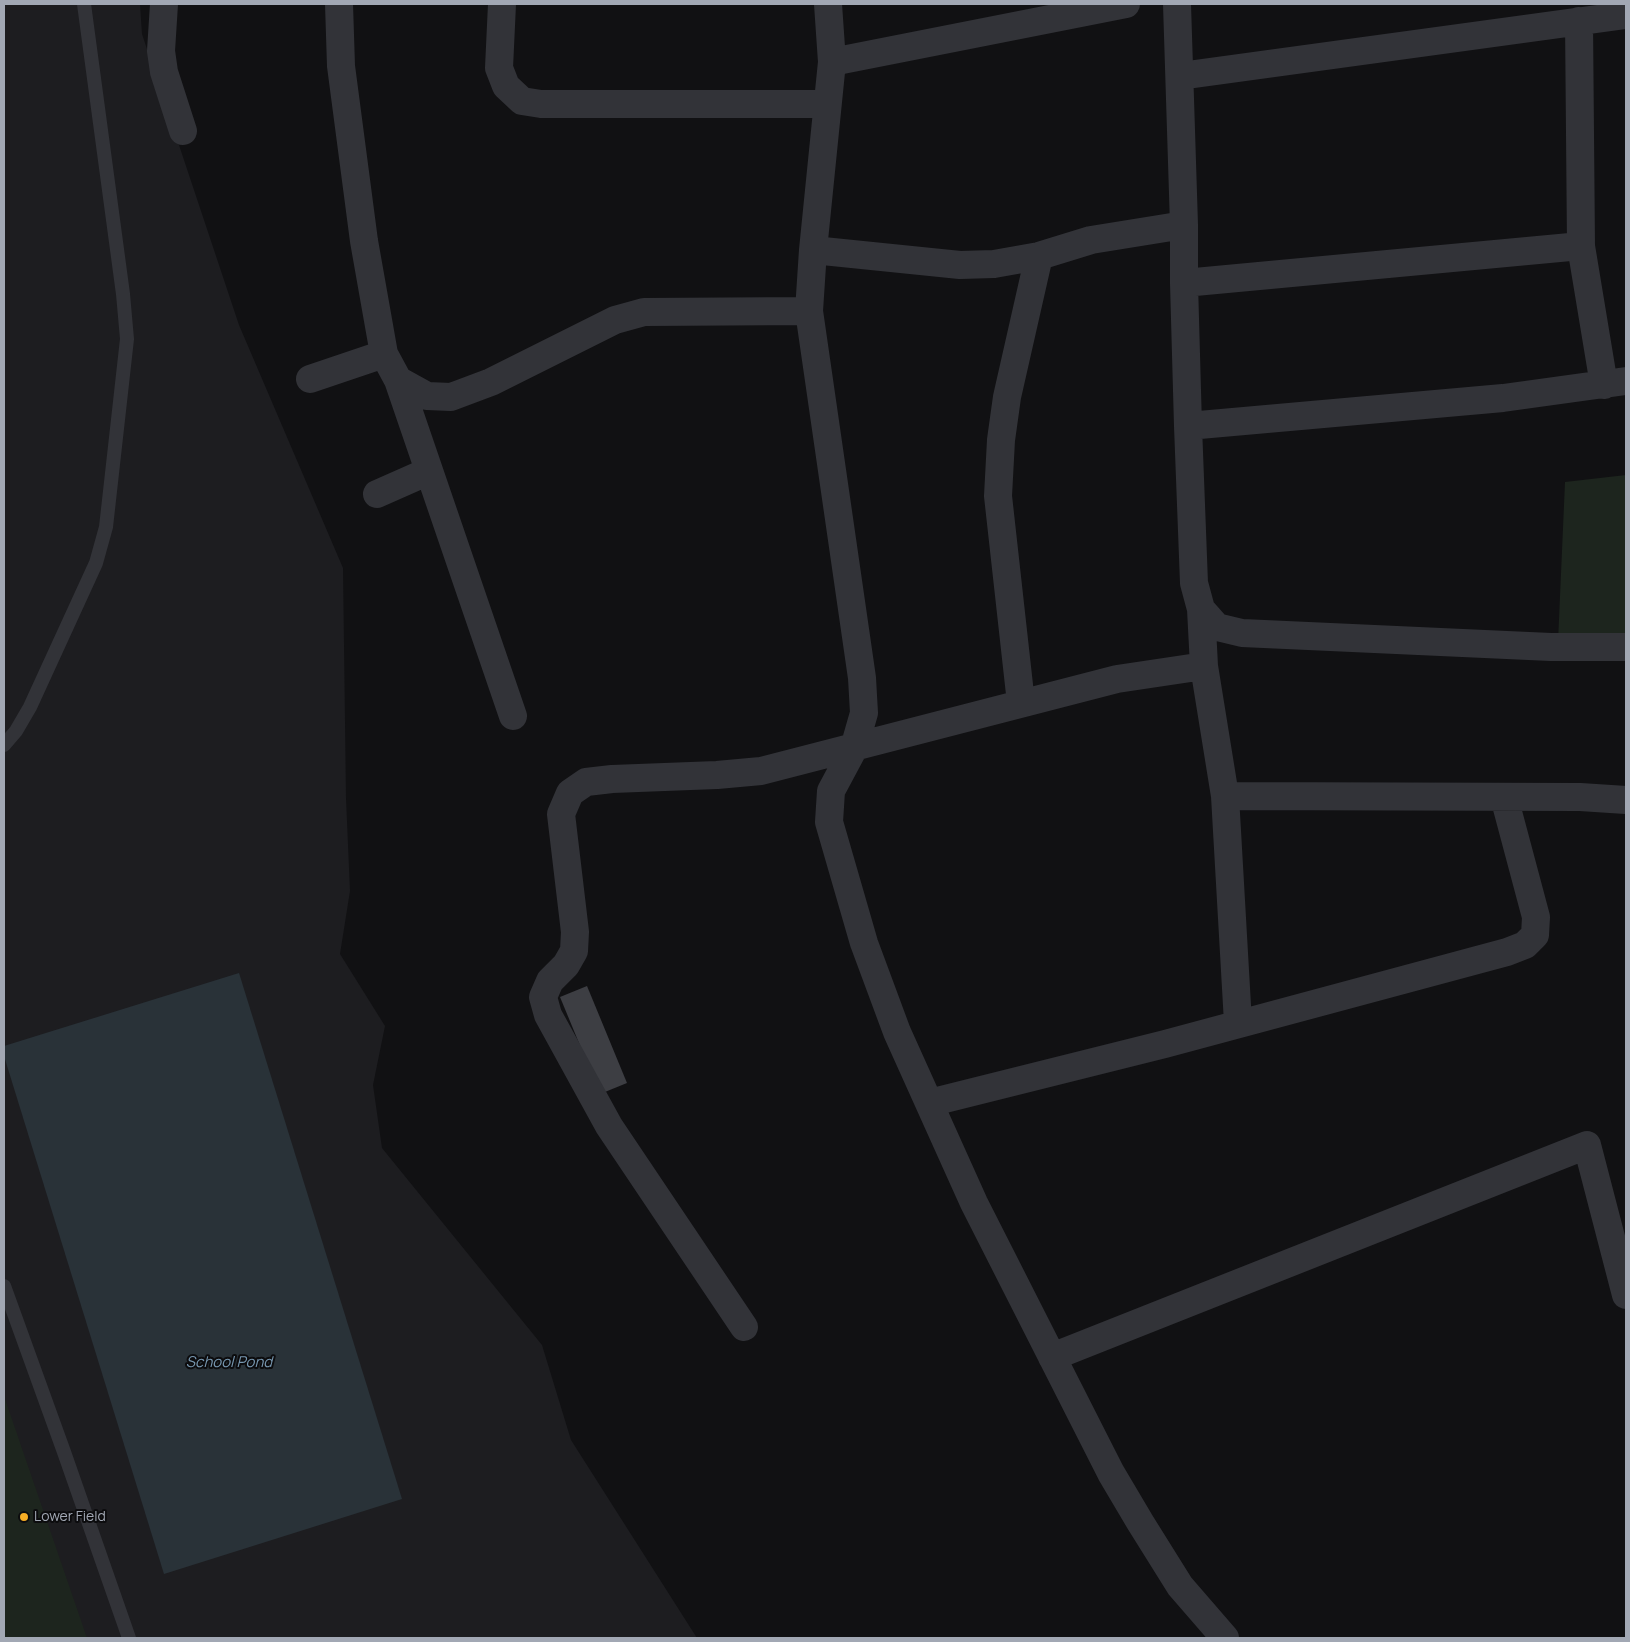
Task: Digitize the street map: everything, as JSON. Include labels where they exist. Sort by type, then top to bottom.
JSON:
[{"type":"street","points":[[164,4],[161,51],[164,72],[183,131]]},
{"type":"street","points":[[339,4],[341,66],[364,242],[384,354],[398,380],[513,716]]},
{"type":"street","points":[[502,4],[499,68],[506,86],[522,101],[541,104],[827,104]]},
{"type":"street","points":[[828,4],[832,62],[813,250],[809,312],[862,678],[864,713],[854,748],[831,791],[829,822],[864,943],[897,1032],[974,1203],[1111,1472],[1180,1586],[1225,1638]]},
{"type":"street","points":[[832,62],[1126,4]]},
{"type":"street","points":[[1177,4],[1194,583],[1201,609],[1204,666],[1225,796],[1238,1023]]},
{"type":"street","points":[[1180,76],[1626,15]]},
{"type":"street","points":[[1188,426],[1503,398],[1615,383],[1581,246],[1579,22]]},
{"type":"street","points":[[813,250],[960,265],[994,264],[1039,256],[1091,240],[1184,225]]},
{"type":"street","points":[[1184,283],[1581,246]]},
{"type":"street","points":[[1022,703],[998,496],[1000,440],[1007,397],[1039,256]]},
{"type":"street","points":[[398,380],[427,396],[451,397],[491,382],[615,320],[644,312],[809,312]]},
{"type":"street","points":[[310,379],[384,354]]},
{"type":"street","points":[[376,494],[429,470]]},
{"type":"street","points":[[1201,609],[1217,626],[1242,633],[1551,647],[1626,647]]},
{"type":"street","points":[[744,1326],[609,1126],[548,1015],[544,997],[550,981],[566,965],[574,951],[575,932],[561,814],[570,793],[586,782],[612,779],[717,775],[761,771],[1117,679],[1204,666]]},
{"type":"street","points":[[1225,796],[1580,797],[1626,800]]},
{"type":"street","points":[[929,1103],[1165,1044],[1507,952],[1525,945],[1534,935],[1536,918],[1504,797]]},
{"type":"street","points":[[1052,1357],[1587,1145],[1626,1295]]},
{"type":"lane","points":[[4,745],[16,731],[30,707],[96,563],[106,527],[128,339],[124,294],[84,4]]},
{"type":"lane","points":[[4,1286],[129,1638]]},
{"type":"shaded area","points":[[4,4],[140,4],[142,34],[239,325],[343,568],[346,798],[350,891],[340,954],[385,1026],[373,1085],[382,1148],[542,1345],[571,1440],[697,1638],[4,1638]]},
{"type":"shaded area","points":[[1626,475],[1626,641],[1558,642],[1565,482]]},
{"type":"shaded area","name":"Lower Field","points":[[4,1396],[87,1638],[4,1638]]},
{"type":"water","name":"School Pond","points":[[239,973],[402,1499],[164,1574],[4,1056],[4,1046]]},
{"type":"building","points":[[587,986],[627,1083],[600,1094],[560,997]]},
{"type":"place","name":"Lower Field","points":[[24,1517]]}]
